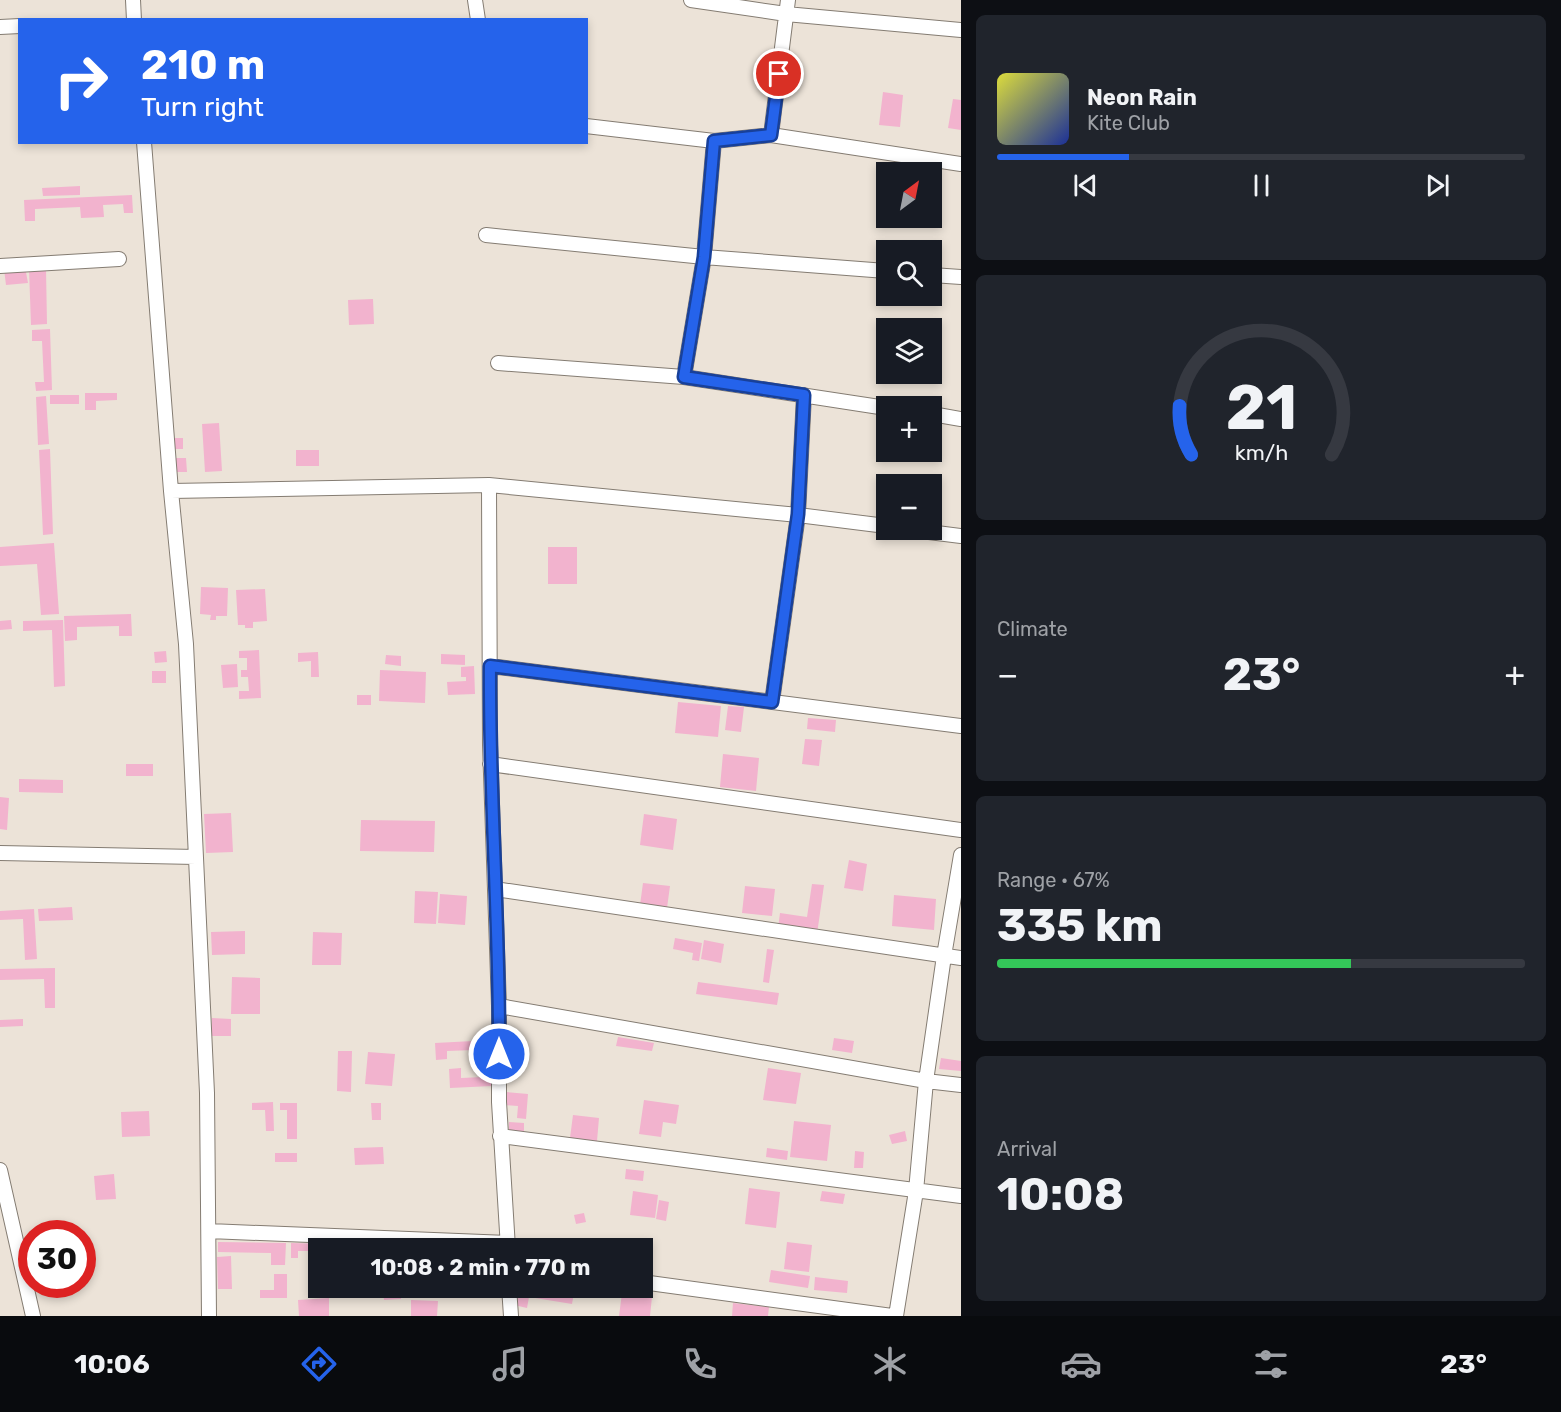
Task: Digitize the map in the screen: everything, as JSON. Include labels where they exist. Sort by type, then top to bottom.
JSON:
[{"type":"street","points":[[133,0],[134,18]]},
{"type":"street","points":[[476,0],[478,18]]},
{"type":"street","points":[[691,0],[787,7],[961,30]]},
{"type":"street","points":[[771,135],[787,7]]},
{"type":"street","points":[[0,27],[18,26]]},
{"type":"street","points":[[588,126],[714,141],[771,135],[961,164]]},
{"type":"street","points":[[684,377],[704,257],[714,141]]},
{"type":"street","points":[[144,144],[171,491],[186,644],[207,1094],[209,1316]]},
{"type":"street","points":[[486,236],[704,257],[876,270]]},
{"type":"street","points":[[0,266],[119,259]]},
{"type":"street","points":[[942,276],[961,277]]},
{"type":"street","points":[[498,363],[684,377],[876,406]]},
{"type":"street","points":[[772,702],[798,514],[804,395]]},
{"type":"street","points":[[942,416],[961,419]]},
{"type":"street","points":[[171,491],[489,485],[798,514],[876,525]]},
{"type":"street","points":[[489,485],[490,764],[500,1006],[500,1136],[508,1238]]},
{"type":"street","points":[[942,534],[961,536]]},
{"type":"street","points":[[490,666],[961,726]]},
{"type":"street","points":[[490,764],[961,830]]},
{"type":"street","points":[[0,853],[196,857]]},
{"type":"street","points":[[896,1316],[916,1191],[926,1082],[961,855]]},
{"type":"street","points":[[495,889],[961,958]]},
{"type":"street","points":[[500,1006],[926,1082],[961,1085]]},
{"type":"street","points":[[500,1136],[961,1196]]},
{"type":"street","points":[[0,1170],[33,1316]]},
{"type":"street","points":[[209,1231],[349,1238]]},
{"type":"street","points":[[653,1283],[892,1316]]},
{"type":"street","points":[[510,1298],[511,1316]]},
{"type":"building","points":[[883,92],[903,95],[900,127],[879,125]]},
{"type":"building","points":[[953,99],[961,100],[961,130],[948,128]]},
{"type":"building","points":[[80,186],[80,195],[43,196],[42,188]]},
{"type":"building","points":[[132,195],[133,213],[124,213],[123,204],[103,205],[104,217],[81,218],[80,207],[35,209],[35,221],[25,221],[24,200]]},
{"type":"building","points":[[25,267],[28,283],[6,285],[4,269]]},
{"type":"building","points":[[29,269],[46,269],[47,324],[31,325]]},
{"type":"building","points":[[373,299],[374,324],[349,325],[348,300]]},
{"type":"building","points":[[50,329],[52,390],[36,391],[35,382],[44,382],[42,341],[32,341],[32,330]]},
{"type":"building","points":[[85,393],[117,393],[117,400],[96,401],[96,410],[85,410]]},
{"type":"building","points":[[50,395],[79,395],[79,404],[50,404]]},
{"type":"building","points":[[46,396],[49,444],[38,445],[36,397]]},
{"type":"building","points":[[219,423],[222,471],[205,472],[202,424]]},
{"type":"building","points":[[173,438],[183,438],[183,449],[173,449]]},
{"type":"building","points":[[50,449],[53,534],[43,535],[39,450]]},
{"type":"building","points":[[296,450],[319,450],[319,466],[296,466]]},
{"type":"building","points":[[174,458],[186,458],[187,472],[174,472]]},
{"type":"building","points":[[54,543],[59,614],[41,615],[37,564],[0,566],[0,547]]},
{"type":"building","points":[[548,547],[577,547],[577,584],[548,584]]},
{"type":"building","points":[[201,587],[228,588],[227,616],[216,616],[216,620],[210,620],[211,615],[200,614]]},
{"type":"building","points":[[265,589],[267,621],[253,622],[253,628],[238,625],[236,590]]},
{"type":"building","points":[[131,614],[132,636],[119,636],[119,626],[77,627],[77,640],[65,641],[64,616]]},
{"type":"building","points":[[11,620],[12,629],[0,630],[0,621]]},
{"type":"building","points":[[63,620],[65,686],[54,687],[52,630],[23,631],[23,621]]},
{"type":"building","points":[[259,650],[261,698],[239,699],[239,691],[249,691],[248,677],[241,677],[241,670],[247,670],[247,658],[239,658],[239,651]]},
{"type":"building","points":[[166,651],[167,662],[155,663],[154,652]]},
{"type":"building","points":[[318,652],[319,677],[311,677],[311,661],[298,662],[298,653]]},
{"type":"building","points":[[441,654],[465,655],[465,665],[441,664]]},
{"type":"building","points":[[386,655],[401,656],[401,666],[385,664]]},
{"type":"building","points":[[237,664],[238,687],[223,688],[221,665]]},
{"type":"building","points":[[474,666],[475,694],[448,695],[447,682],[466,681],[466,677],[461,677],[461,667]]},
{"type":"building","points":[[380,670],[426,672],[425,703],[379,701]]},
{"type":"building","points":[[152,671],[166,671],[166,683],[152,683]]},
{"type":"building","points":[[357,695],[371,695],[371,705],[357,705]]},
{"type":"building","points":[[678,702],[721,706],[718,737],[675,733]]},
{"type":"building","points":[[728,706],[744,707],[741,732],[725,730]]},
{"type":"building","points":[[808,718],[836,720],[835,732],[807,729]]},
{"type":"building","points":[[805,739],[822,740],[819,766],[802,764]]},
{"type":"building","points":[[723,754],[759,758],[756,791],[720,787]]},
{"type":"building","points":[[126,764],[153,764],[153,776],[126,776]]},
{"type":"building","points":[[19,779],[63,780],[63,793],[19,792]]},
{"type":"building","points":[[0,797],[9,798],[7,830],[0,829]]},
{"type":"building","points":[[231,813],[233,852],[206,853],[204,814]]},
{"type":"building","points":[[644,814],[677,819],[673,850],[640,845]]},
{"type":"building","points":[[361,820],[435,821],[434,852],[360,851]]},
{"type":"building","points":[[849,860],[867,864],[863,891],[844,888]]},
{"type":"building","points":[[643,883],[670,886],[667,908],[640,905]]},
{"type":"building","points":[[812,884],[824,885],[817,934],[778,928],[780,913],[807,917]]},
{"type":"building","points":[[745,886],[775,889],[772,916],[742,913]]},
{"type":"building","points":[[415,891],[438,892],[436,924],[414,923]]},
{"type":"building","points":[[440,894],[467,896],[465,925],[438,923]]},
{"type":"building","points":[[894,895],[936,899],[934,930],[892,926]]},
{"type":"building","points":[[72,907],[73,920],[39,921],[38,909]]},
{"type":"building","points":[[34,909],[37,959],[25,960],[23,919],[0,920],[0,911]]},
{"type":"building","points":[[245,931],[245,954],[212,955],[211,932]]},
{"type":"building","points":[[313,932],[342,933],[341,965],[312,965]]},
{"type":"building","points":[[675,938],[702,943],[699,961],[692,960],[693,953],[673,949]]},
{"type":"building","points":[[704,940],[724,944],[721,963],[701,959]]},
{"type":"building","points":[[767,949],[774,950],[769,983],[763,982]]},
{"type":"building","points":[[55,968],[55,1008],[45,1008],[44,979],[0,980],[0,969]]},
{"type":"building","points":[[232,977],[260,978],[260,1014],[231,1014]]},
{"type":"building","points":[[698,982],[779,993],[777,1005],[696,994]]},
{"type":"building","points":[[212,1018],[231,1019],[231,1036],[211,1036]]},
{"type":"building","points":[[23,1019],[23,1026],[0,1027],[0,1020]]},
{"type":"building","points":[[618,1037],[654,1043],[652,1051],[616,1046]]},
{"type":"building","points":[[834,1038],[854,1041],[852,1053],[832,1050]]},
{"type":"building","points":[[473,1041],[474,1050],[447,1051],[447,1059],[436,1060],[435,1043]]},
{"type":"building","points":[[338,1051],[352,1051],[351,1092],[337,1091]]},
{"type":"building","points":[[368,1052],[395,1054],[392,1086],[365,1084]]},
{"type":"building","points":[[941,1058],[961,1061],[961,1071],[939,1069]]},
{"type":"building","points":[[461,1068],[461,1078],[483,1077],[483,1070],[491,1070],[492,1086],[450,1088],[449,1069]]},
{"type":"building","points":[[768,1068],[801,1073],[796,1104],[763,1100]]},
{"type":"building","points":[[506,1092],[528,1094],[526,1119],[517,1118],[518,1106],[504,1105]]},
{"type":"building","points":[[644,1100],[679,1105],[676,1124],[663,1122],[661,1137],[639,1134]]},
{"type":"building","points":[[273,1102],[274,1131],[266,1131],[265,1110],[252,1110],[252,1103]]},
{"type":"building","points":[[280,1103],[297,1103],[297,1139],[287,1139],[287,1110],[280,1110]]},
{"type":"building","points":[[371,1103],[381,1103],[381,1120],[372,1120]]},
{"type":"building","points":[[149,1111],[150,1136],[122,1137],[121,1112]]},
{"type":"building","points":[[573,1115],[599,1118],[597,1141],[570,1138]]},
{"type":"building","points":[[794,1121],[831,1125],[827,1161],[790,1157]]},
{"type":"building","points":[[509,1122],[524,1123],[524,1132],[509,1132]]},
{"type":"building","points":[[905,1131],[907,1141],[892,1144],[889,1135]]},
{"type":"building","points":[[383,1147],[384,1164],[355,1165],[354,1148]]},
{"type":"building","points":[[767,1148],[788,1151],[787,1160],[766,1157]]},
{"type":"building","points":[[855,1151],[864,1152],[863,1168],[854,1168]]},
{"type":"building","points":[[275,1153],[297,1153],[297,1162],[275,1162]]},
{"type":"building","points":[[626,1169],[644,1171],[643,1181],[625,1179]]},
{"type":"building","points":[[114,1174],[116,1199],[96,1200],[94,1176]]},
{"type":"building","points":[[749,1188],[780,1192],[776,1228],[745,1224]]},
{"type":"building","points":[[633,1191],[658,1195],[655,1218],[630,1215]]},
{"type":"building","points":[[822,1191],[845,1194],[843,1204],[820,1201]]},
{"type":"building","points":[[659,1200],[669,1202],[666,1221],[656,1219]]},
{"type":"building","points":[[584,1213],[586,1222],[576,1224],[574,1215]]},
{"type":"building","points":[[218,1242],[286,1243],[285,1265],[271,1265],[271,1253],[218,1252]]},
{"type":"building","points":[[787,1242],[812,1245],[809,1272],[784,1269]]},
{"type":"building","points":[[291,1243],[308,1243],[308,1251],[298,1251],[298,1258],[291,1258]]},
{"type":"building","points":[[231,1256],[232,1289],[218,1289],[217,1257]]},
{"type":"building","points":[[771,1270],[810,1276],[808,1288],[769,1282]]},
{"type":"building","points":[[274,1274],[287,1274],[287,1298],[260,1298],[260,1290],[274,1290]]},
{"type":"building","points":[[815,1277],[848,1281],[847,1293],[814,1290]]},
{"type":"building","points":[[329,1298],[329,1316],[299,1316],[298,1300]]},
{"type":"building","points":[[384,1298],[401,1298],[401,1299],[384,1300]]},
{"type":"building","points":[[515,1298],[529,1298],[527,1308],[514,1305]]},
{"type":"building","points":[[535,1298],[573,1298],[572,1304]]},
{"type":"building","points":[[621,1298],[652,1298],[650,1316],[619,1316]]},
{"type":"building","points":[[411,1300],[438,1301],[437,1316],[411,1316]]},
{"type":"building","points":[[733,1303],[769,1307],[768,1316],[732,1316]]},
{"type":"route","points":[[499,1054],[500,1006],[490,745],[490,666],[772,702],[798,514],[804,395],[684,377],[704,257],[714,141],[771,135],[779,74]]}]
